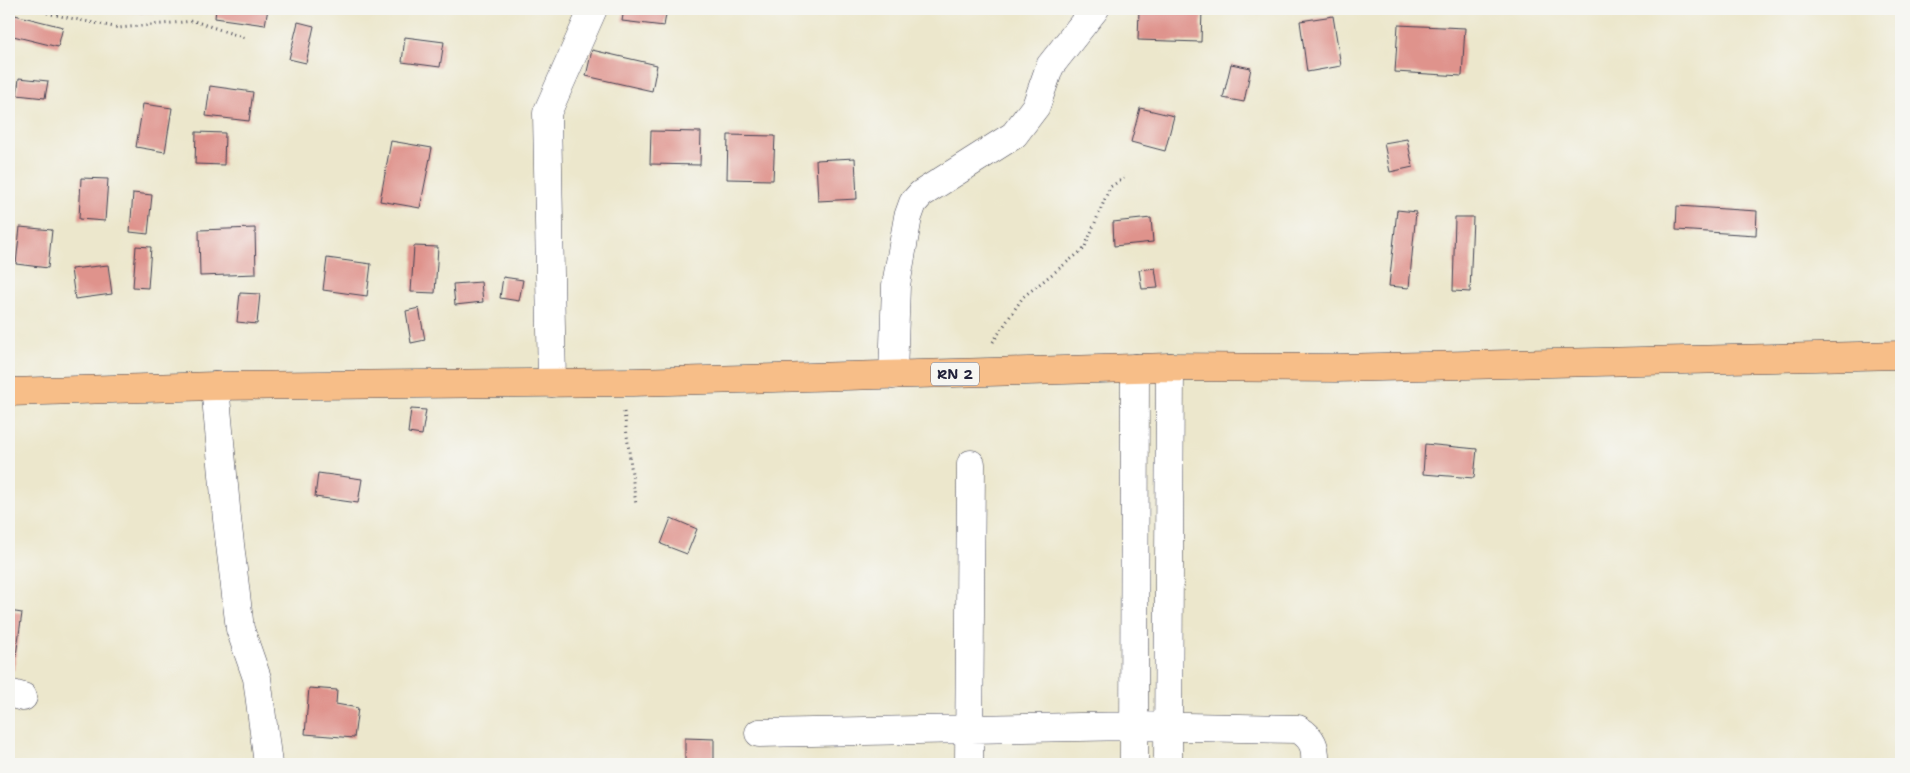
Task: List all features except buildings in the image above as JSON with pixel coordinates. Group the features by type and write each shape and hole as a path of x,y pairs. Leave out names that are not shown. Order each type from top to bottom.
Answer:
{"main road":[{"name":"RN 2","path":"9,392 215,386 633,382 1170,367 1337,368 1901,355"}],"street":[{"path":"552,383 547,113 593,9"},
{"path":"892,376 896,284 908,217 913,203 921,194 1014,135 1036,106 1050,66 1095,9"},
{"path":"1168,764 1170,367"},
{"path":"1134,764 1135,368"},
{"path":"215,386 227,518 240,629 257,678 268,764"},
{"path":"969,764 971,464"},
{"path":"759,733 1135,726 1298,729 1312,740 1316,750 1316,764"}],"path":[{"path":"38,9 50,14 119,28 194,21 245,38"},
{"path":"972,374 1023,297 1084,249 1110,187 1124,178"},
{"path":"633,382 623,401 636,505"}]}
